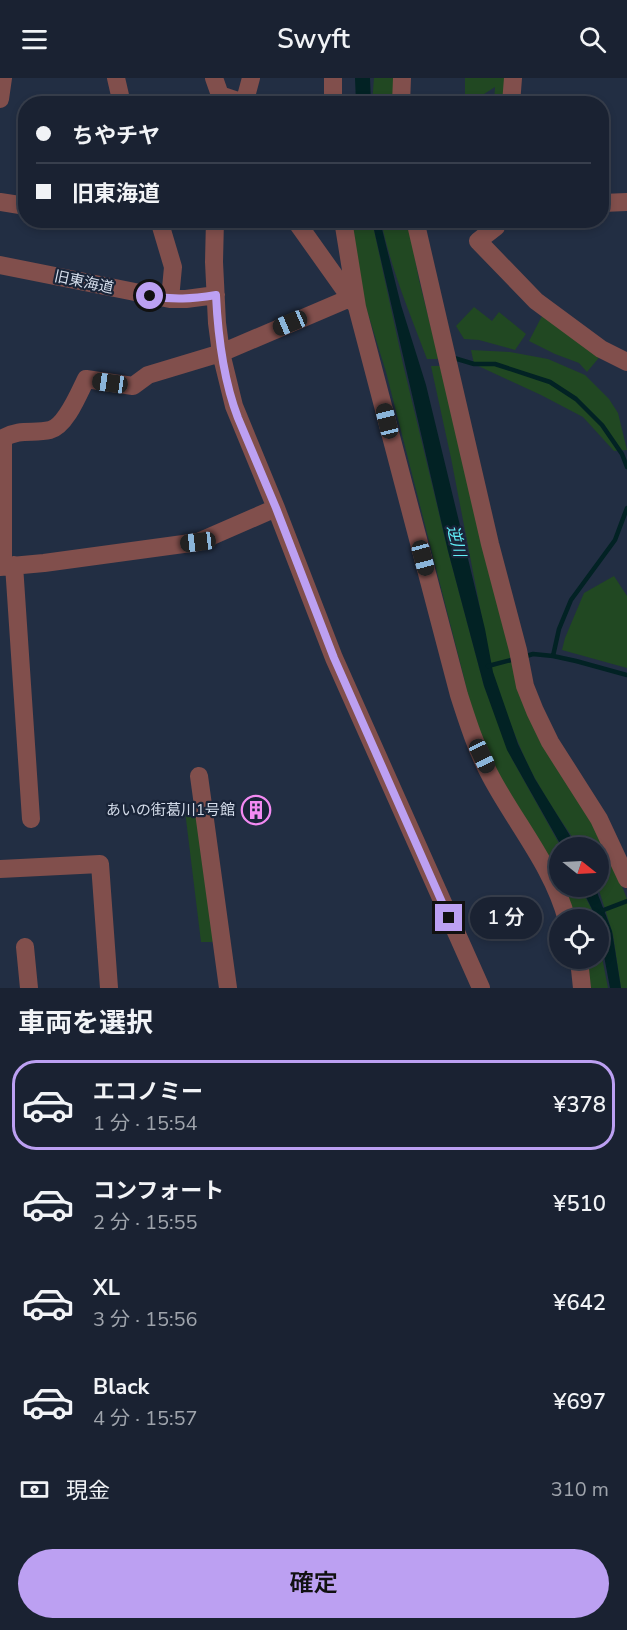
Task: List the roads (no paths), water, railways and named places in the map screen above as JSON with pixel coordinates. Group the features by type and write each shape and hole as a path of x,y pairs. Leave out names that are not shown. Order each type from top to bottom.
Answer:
{"street":[{"path":"0,99 3,78"},
{"path":"116,78 120,96"},
{"path":"214,78 220,95 223,96"},
{"path":"246,96 251,78"},
{"path":"333,78 333,96"},
{"path":"401,96 402,78"},
{"path":"512,96 513,78"},
{"path":"0,202 18,205"},
{"path":"609,203 627,202"},
{"path":"161,228 173,267 170,299"},
{"path":"215,228 217,323 221,353 234,406 334,658 481,988"},
{"path":"301,228 354,302"},
{"path":"344,228 354,302 471,733 491,777 527,834 564,909"},
{"path":"417,228 490,544 519,650 525,686 550,742 599,819 626,872"},
{"path":"495,228 478,241 536,301 600,350 627,362"},
{"name":"旧東海道","path":"0,265 170,299 216,295"},
{"path":"31,819 6,566 3,438 13,432 52,430 63,422 86,379 133,386 148,375 221,353 354,302"},
{"path":"6,566 198,542 276,508"},
{"path":"199,776 228,988"},
{"path":"0,869 100,864 109,988"},
{"path":"25,947 29,988"},
{"path":"580,969 582,988"}],"water":[{"path":"355,78 370,78 371,96 356,96"},
{"name":"逆川","path":"374,228 382,228 401,305 426,385 485,629 493,672 518,744 535,779 571,837 556,837 507,750 484,686 448,551"},
{"path":"586,897 599,897 604,909 592,909"},
{"path":"609,923 621,988 610,988 606,969 609,969"}],"waterway":[{"path":"454,358 474,364 495,364 550,382 576,399 602,425 622,454 627,467"},
{"path":"627,508 615,540 571,600 559,629 553,656 627,675"},
{"path":"523,657 533,654 553,656"},
{"path":"488,666 515,659"},
{"path":"606,909 627,901"}],"place":[{"name":"あいの街葛川1号館","path":"256,810"}]}
